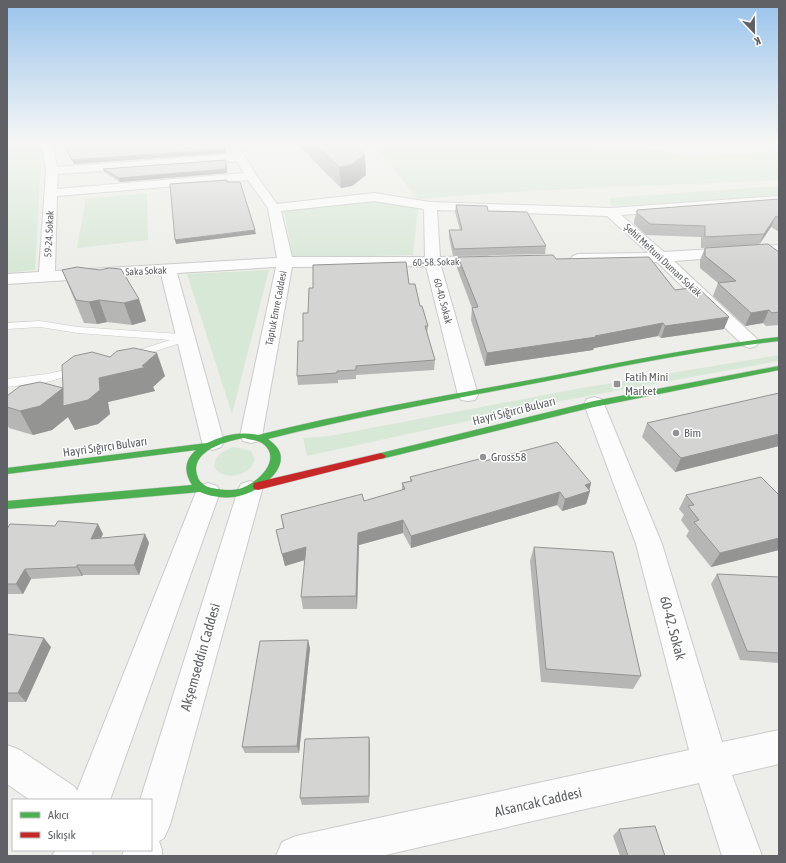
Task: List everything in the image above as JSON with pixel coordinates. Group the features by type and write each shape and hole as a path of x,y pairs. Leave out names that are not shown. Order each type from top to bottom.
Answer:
{"street":[{"name":"59-24. Sokak","path":"47,277 51,184"},
{"path":"51,194 159,184"},
{"name":"Taptuk Emre Caddesi","path":"255,437 285,262 274,208 257,184"},
{"path":"274,208 374,197 430,206 610,212 779,200"},
{"name":"60-40. Sokak","path":"430,206 433,262 468,395"},
{"name":"Şehit Meftuni Duman Sokak","path":"610,212 661,257 750,342"},
{"path":"567,259 661,257 779,249"},
{"name":"60-58. Sokak","path":"285,262 504,261"},
{"name":"Saka Sokak","path":"7,279 285,262"},
{"path":"168,270 186,338 209,444"},
{"name":"Hayri Sığırcı Bulvarı","path":"255,437 334,420 750,342 779,339"},
{"name":"Hayri Sığırcı Bulvarı","path":"254,488 594,404 779,368"},
{"name":"60-42. Sokak","path":"594,404 649,544 710,763 742,856"},
{"path":"7,505 205,490 218,494 232,494 254,488 270,476 277,459 274,448 255,437 228,436 209,444 196,456 191,468 193,479 205,490"},
{"name":"Hayri Sığırcı Bulvarı","path":"7,471 209,444"},
{"name":"Akşemseddin Caddesi","path":"152,821 254,488"},
{"path":"92,799 205,490"},
{"name":"Alsancak Caddesi","path":"296,856 779,747"},
{"path":"7,763 61,799"}],"lane":[{"path":"7,326 40,324 78,330 186,338"},
{"path":"122,358 186,338"},
{"path":"7,383 47,378 92,366"}],"green space":[{"path":"7,184 40,184 35,270 7,273"},
{"path":"406,184 682,184 529,191 418,199"},
{"path":"779,186 779,196 611,206 609,198"},
{"path":"147,193 148,240 77,248 86,199"},
{"path":"371,201 418,209 413,255 293,258 284,211"},
{"path":"269,270 232,414 187,274"},
{"path":"779,355 779,361 555,402 307,456 303,438 329,436 576,389"},
{"path":"234,447 251,451 255,459 248,470 243,473 230,476 218,471 214,466 218,456"}],"building":[{"path":"170,184 241,184 255,230 175,240"},
{"path":"779,199 779,218 776,216 764,234 705,237 705,226 650,224 637,213 637,210"},
{"path":"456,205 487,206 488,211 527,212 546,246 454,249 449,230 462,230"},
{"path":"768,244 779,252 779,312 772,313 769,310 751,313 718,283 736,281 705,256 705,248"},
{"path":"553,255 556,259 649,257 675,290 697,287 729,317 665,326 663,323 595,336 596,337 487,353 472,308 478,307 458,257"},
{"path":"406,262 409,284 415,284 420,306 422,306 428,326 425,326 435,360 356,366 356,370 297,376 298,341 303,341 303,313 308,313 309,288 313,288 313,265"},
{"path":"77,267 100,270 109,268 121,269 139,299 124,303 99,300 89,302 76,300 62,270"},
{"path":"134,348 157,353 142,366 147,367 99,378 100,390 88,400 63,406 62,365 74,356 92,352 110,357 117,351"},
{"path":"40,382 63,388 40,406 20,411 7,407 7,396 20,386"},
{"path":"779,393 779,434 681,458 647,423"},
{"path":"557,442 591,483 585,485 590,491 565,499 560,492 411,536 403,520 358,533 356,596 301,597 306,547 282,554 276,530 284,528 281,515 362,494 364,501 405,489 402,483 412,481 410,477 483,458 485,461"},
{"path":"761,477 779,495 779,538 720,553 694,522 699,520 688,506 694,505 686,495"},
{"path":"58,521 98,524 91,539 145,534 134,565 77,565 77,567 25,569 16,584 7,584 7,529 10,524 55,526"},
{"path":"534,547 613,552 641,676 546,669"},
{"path":"717,574 779,577 779,653 747,651"},
{"path":"7,634 44,638 18,693 7,693"},
{"path":"308,640 297,746 242,747 260,641"},
{"path":"369,737 369,796 300,798 305,739"},
{"path":"655,826 665,856 628,856 619,829"}],"traffic: fast":[{"path":"259,438 438,399 691,351 779,339"},
{"path":"381,456 594,404 779,368"},
{"path":"244,435 263,440 272,447 275,454 275,461 268,475 254,486 238,493 225,494 211,492 206,491 199,486 195,482 190,470 192,461 197,454 215,443 244,435"},
{"path":"7,471 206,446"},
{"path":"7,505 202,488"}],"traffic: jam":[{"path":"258,486 381,456"}],"place":[{"name":"Fatih Mini Market","path":"617,384"},
{"name":"Bim","path":"676,433"},
{"name":"Gross58","path":"483,457"}]}
